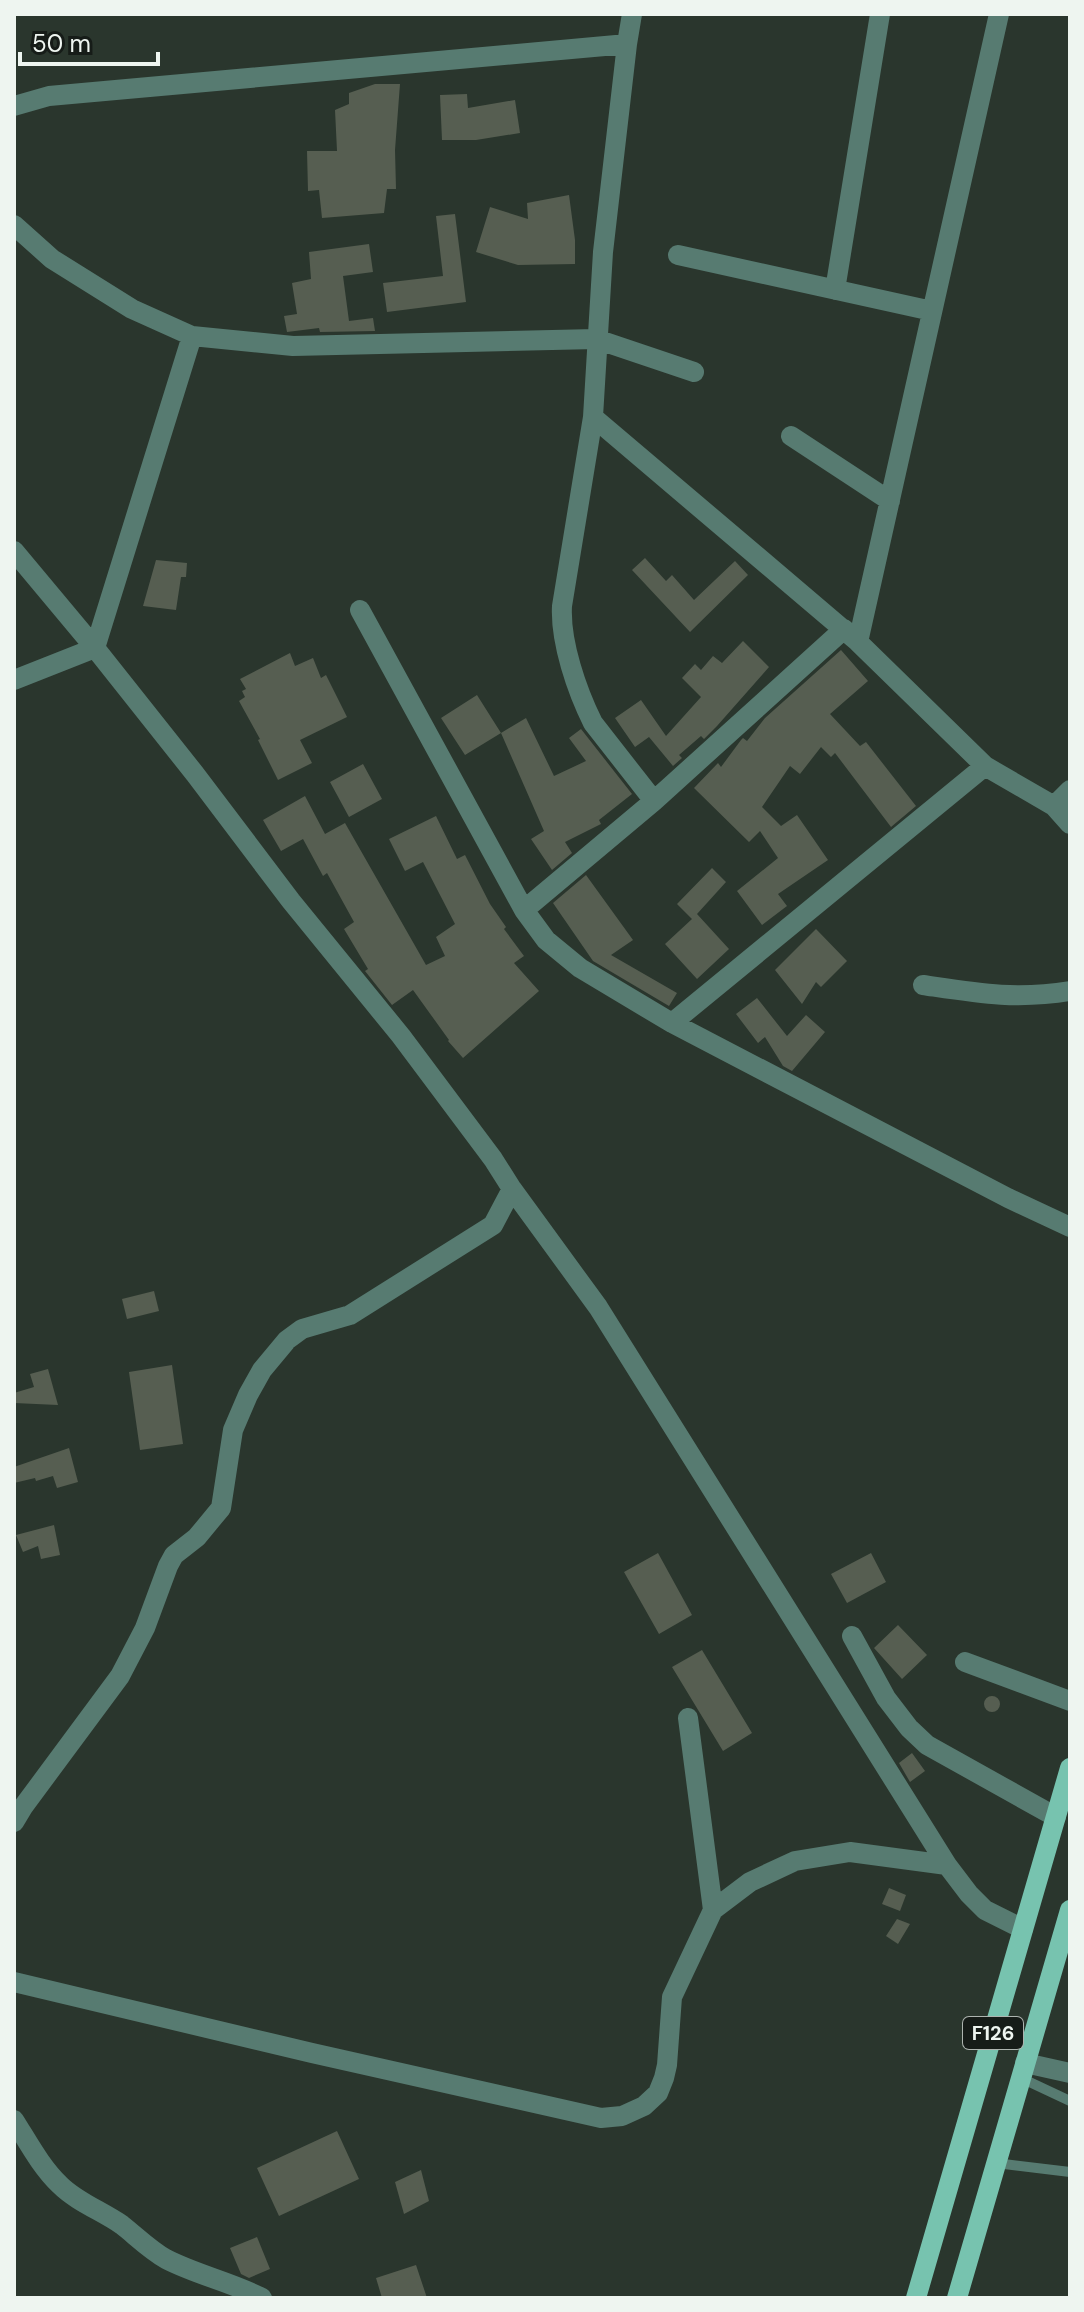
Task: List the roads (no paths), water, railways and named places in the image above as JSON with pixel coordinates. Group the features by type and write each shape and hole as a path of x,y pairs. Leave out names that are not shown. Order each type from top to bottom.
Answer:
{"main road":[{"name":"F126","path":"916,2298 1070,1768"},
{"name":"F126","path":"957,2298 1070,1910"}],"street":[{"path":"632,14 603,252 593,417 562,606 563,638 593,723 654,801"},
{"path":"835,290 880,14"},
{"path":"524,910 851,636 890,501 999,14"},
{"path":"14,106 49,96 627,44"},
{"path":"14,225 52,259 120,302 192,336 293,346 596,339 694,372"},
{"path":"678,255 932,311"},
{"path":"95,648 192,336"},
{"path":"593,417 851,636 985,766 1062,808 1070,824"},
{"path":"791,436 890,501"},
{"path":"14,551 195,774 291,901 401,1036 493,1159 598,1307 947,1865 985,1910 1023,1929"},
{"path":"360,610 524,910 546,940 580,968 672,1023 1008,1198 1070,1227"},
{"path":"14,680 95,648"},
{"path":"672,1023 985,766"},
{"path":"1062,808 1070,790"},
{"path":"923,985 1005,997 1042,996 1070,991"},
{"path":"14,1822 120,1676 145,1628 174,1555 197,1537 221,1508 233,1430 262,1370 295,1333 350,1315 493,1225 512,1189"},
{"path":"852,1636 886,1698 927,1745 1056,1817"},
{"path":"965,1662 1070,1701"},
{"path":"688,1718 713,1910"},
{"path":"14,1982 601,2118 622,2116 644,2106 658,2093 667,2065 672,1997 713,1910 750,1882 795,1861 809,1858 850,1852 947,1865"},
{"path":"1023,2070 1070,2073"},
{"path":"14,2120 36,2156 60,2186 75,2197 106,2214 162,2257 262,2298"}],"lane":[{"path":"1023,2070 1070,2101"},
{"path":"996,2163 1070,2172"}]}
